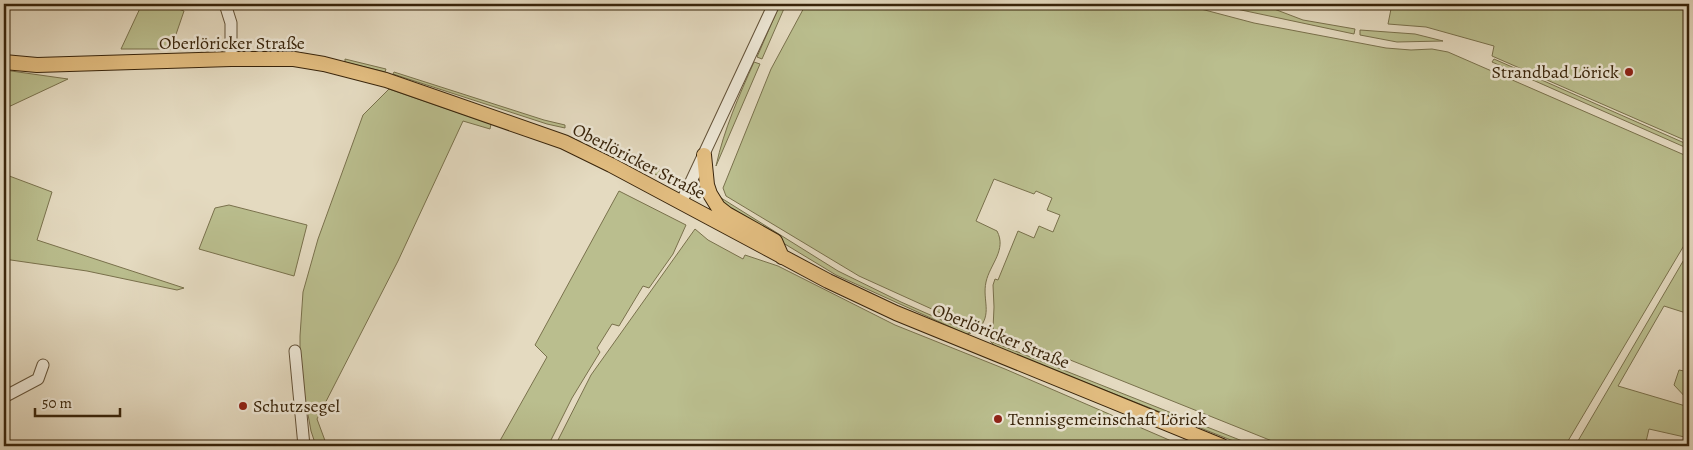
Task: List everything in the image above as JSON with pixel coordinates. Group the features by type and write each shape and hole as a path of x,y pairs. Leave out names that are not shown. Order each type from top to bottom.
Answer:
{"main road":[{"name":"Oberlöricker Straße","path":"4,62 37,65 294,59 324,64 386,80 564,142 611,165 828,281 896,313 1221,446"},
{"path":"704,155 707,185 714,202 727,214 775,242 782,257"}],"street":[{"path":"225,4 231,23 231,59"},
{"path":"681,203 774,4"},
{"path":"295,351 304,446"},
{"path":"4,397 38,379 43,364"}],"green space":[{"path":"142,4 164,4 184,11 171,49 121,49"},
{"path":"780,4 786,4 762,59 757,57"},
{"path":"806,4 819,9 821,4 1182,4 1254,23 1386,48 1432,49 1448,52 1689,157 1689,237 1565,446 1290,446 1277,443 993,329 993,285 995,279 998,280 1018,231 1034,238 1039,226 1053,232 1060,215 1047,210 1052,198 1036,191 1034,194 994,179 976,221 997,231 1000,238 999,251 986,282 985,318 978,330 859,276 726,196 723,188 771,69"},
{"path":"1213,4 1261,4 1303,20 1355,29 1354,34"},
{"name":"Strandbad Lörick","path":"1392,4 1689,4 1689,142 1492,56 1494,46 1426,27 1388,24"},
{"path":"1360,30 1415,34 1443,41 1397,42 1360,35"},
{"path":"345,59 386,69 385,72 345,62"},
{"path":"1494,59 1689,145 1689,149 1492,62"},
{"path":"754,62 760,64 716,166 737,100"},
{"path":"4,70 68,79 4,109"},
{"path":"394,72 565,125 565,128 547,124 393,74"},
{"path":"389,89 491,124 490,129 463,121 398,261 317,419 327,446 316,446 311,431 300,371 303,292 318,239 363,115"},
{"path":"607,144 664,172 663,177 633,164"},
{"path":"4,174 52,192 37,240 184,288 177,290 87,271 4,259"},
{"path":"619,191 686,225 673,254 649,288 643,286 619,326 612,324 597,348 600,352 572,398 548,446 497,446 547,357 535,345"},
{"path":"718,196 838,271 971,333 966,334 836,275 732,212"},
{"path":"229,205 307,225 294,276 199,249 215,208"},
{"path":"695,229 708,240 743,259 745,255 778,266 895,325 1005,369 1183,446 555,446 591,375"},
{"path":"1689,251 1689,314 1664,306 1618,386 1689,407 1689,438 1649,429 1645,446 1575,446"},
{"path":"990,341 1255,446 1246,446 996,347"},
{"path":"1679,370 1689,372 1689,401 1674,385"}],"place":[{"name":"Strandbad Lörick","path":"1629,72"},
{"name":"Schutzsegel","path":"243,406"},
{"name":"Tennisgemeinschaft Lörick","path":"998,419"}]}
